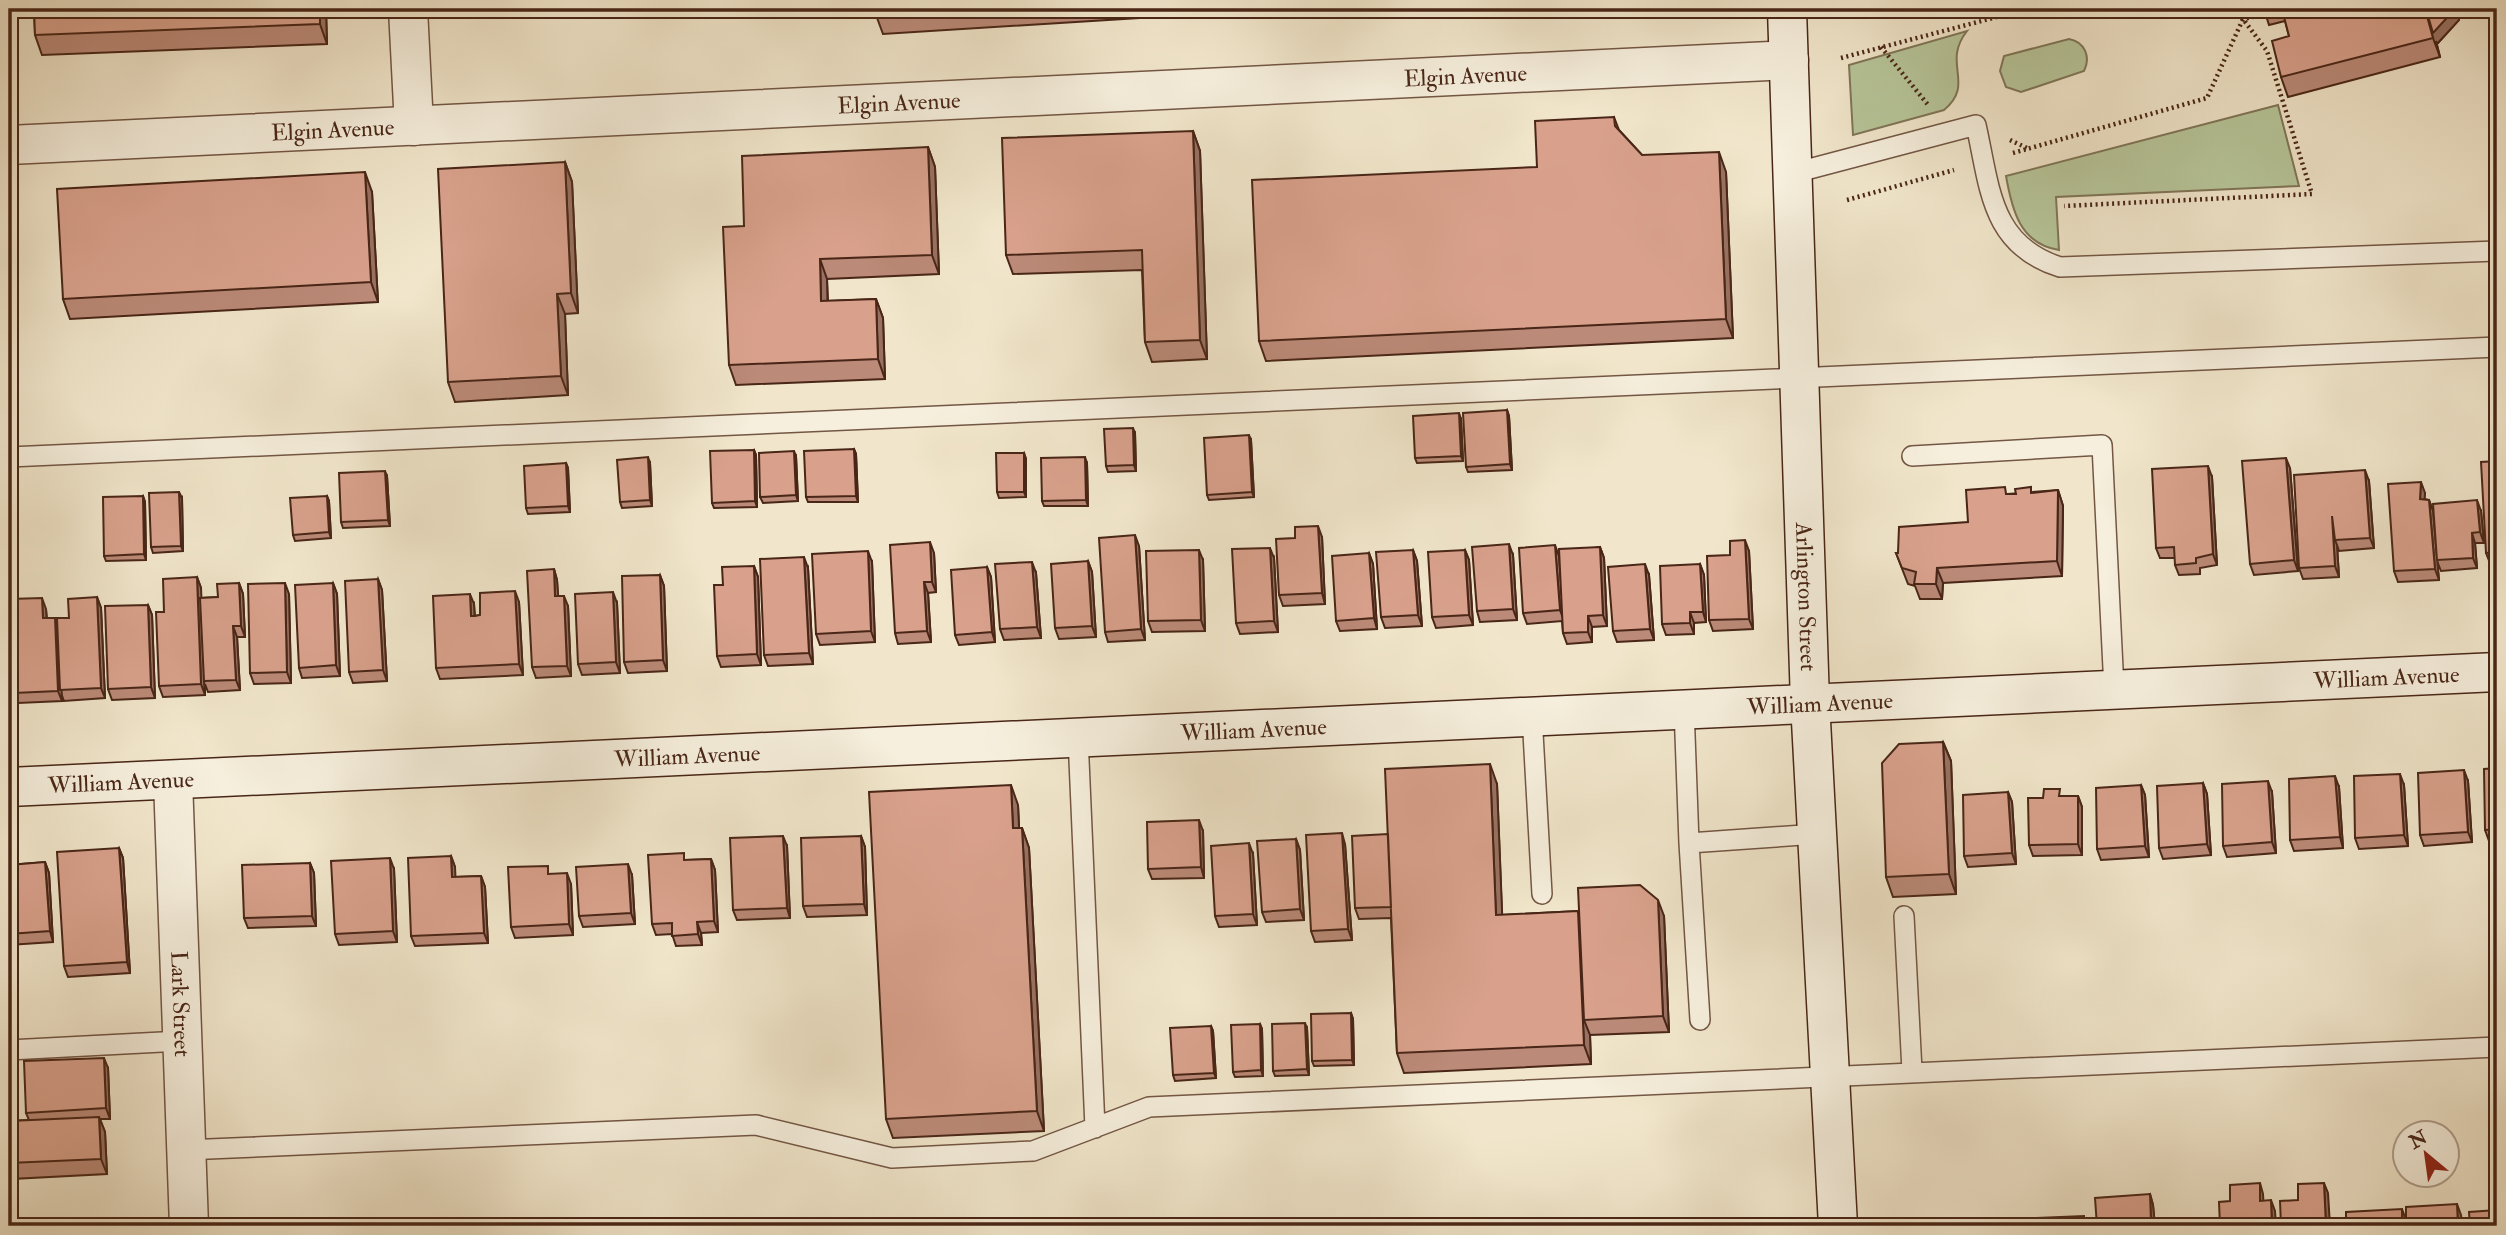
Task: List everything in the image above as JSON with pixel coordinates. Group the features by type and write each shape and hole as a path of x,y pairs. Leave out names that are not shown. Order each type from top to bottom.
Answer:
{"main road":[{"path":"408,9 414,125"},
{"name":"Arlington Street","path":"1787,9 1810,702 1838,1226"},
{"name":"Elgin Avenue","path":"9,145 1789,60"},
{"name":"William Avenue","path":"9,787 2497,672"},
{"name":"Lark Street","path":"173,780 189,1226"}],"lane":[{"path":"1794,173 1976,125 1998,219 2014,242 2036,260 2060,267 2497,251"},
{"path":"9,457 2497,347"},
{"path":"1912,456 2102,445 2114,689"},
{"path":"1684,708 1700,1020"},
{"path":"1532,715 1542,894"},
{"path":"1078,737 1095,1128"},
{"path":"1689,844 1817,834"},
{"path":"1904,916 1912,1071"},
{"path":"9,1050 181,1041"},
{"path":"185,1150 756,1125 892,1158 1033,1151 1149,1107 1912,1071 2497,1048"}],"path":[{"path":"1841,58 2027,9"},
{"path":"2064,206 2312,194 2267,51 2235,9"},
{"path":"2244,19 2266,14"},
{"path":"1847,200 2207,98 2244,19"}],"green space":[{"path":"1967,31 1957,53 1957,91 1944,110 1853,135 1849,65"},
{"path":"2069,39 2079,43 2085,51 2087,61 2084,71 2021,92 2006,87 2000,71 2004,56"},
{"path":"2278,105 2299,186 2056,197 2059,250 2035,241 2020,224 2015,213 2006,176"}],"building":[{"path":"34,9 320,9 320,24 35,35"},
{"path":"875,9 968,9 876,15"},
{"path":"2282,9 2425,9 2433,38 2281,77 2272,41 2289,36"},
{"path":"2426,9 2455,9 2433,33"},
{"path":"1614,117 1615,126 1642,155 1719,152 1726,319 1259,341 1252,180 1537,167 1535,121"},
{"path":"1193,131 1200,340 1145,342 1142,250 1006,255 1002,138"},
{"path":"928,147 932,255 820,259 821,301 876,299 878,359 729,365 723,227 744,226 742,156"},
{"path":"565,162 571,293 557,294 561,376 448,382 438,169"},
{"path":"365,172 371,282 63,299 57,189"},
{"path":"1507,410 1510,464 1466,467 1463,413"},
{"path":"1459,413 1461,456 1415,458 1413,416"},
{"path":"1133,428 1134,465 1106,466 1104,429"},
{"path":"1249,435 1252,492 1207,495 1204,438"},
{"path":"854,449 856,496 806,497 804,451"},
{"path":"754,450 755,501 712,503 710,451"},
{"path":"794,451 796,495 760,497 759,453"},
{"path":"996,453 1024,453 1024,492 997,492"},
{"path":"648,457 650,500 620,502 617,460"},
{"path":"1085,457 1086,500 1042,501 1041,458"},
{"path":"2286,458 2294,560 2250,564 2242,461"},
{"path":"2497,461 2497,552 2486,553 2481,462"},
{"path":"566,463 568,506 526,508 524,466"},
{"path":"2208,466 2213,554 2196,558 2196,563 2175,565 2174,547 2156,548 2152,469"},
{"path":"2365,470 2370,538 2335,540 2332,516 2335,566 2299,568 2294,475"},
{"path":"385,471 388,520 341,522 339,473"},
{"path":"2421,482 2420,499 2429,500 2435,569 2394,571 2388,484"},
{"path":"2005,487 2006,494 2016,494 2015,489 2031,487 2031,493 2058,490 2057,561 1937,568 1936,584 1914,584 1916,572 1902,568 1896,553 1899,527 1968,522 1966,490"},
{"path":"179,492 181,546 151,547 149,493"},
{"path":"143,496 144,554 104,556 103,497"},
{"path":"327,496 329,532 293,535 290,498"},
{"path":"2477,500 2480,532 2472,533 2473,558 2437,560 2433,504"},
{"path":"1318,526 1322,593 1279,595 1276,539 1295,538 1295,527"},
{"path":"1135,535 1141,629 1105,632 1099,538"},
{"path":"1745,540 1749,619 1709,620 1707,556 1730,555 1730,541"},
{"path":"930,542 932,582 924,582 927,631 895,633 890,545"},
{"path":"1509,544 1513,609 1477,611 1472,547"},
{"path":"1555,545 1560,610 1523,613 1519,548"},
{"path":"1600,547 1603,615 1588,616 1588,632 1563,633 1559,549"},
{"path":"1270,548 1274,621 1236,623 1232,549"},
{"path":"1199,550 1201,620 1148,621 1146,551"},
{"path":"1413,550 1418,615 1381,617 1376,552"},
{"path":"1465,550 1469,615 1432,617 1428,552"},
{"path":"868,551 871,631 816,634 812,554"},
{"path":"1369,553 1374,618 1336,621 1332,556"},
{"path":"804,557 809,653 764,655 760,559"},
{"path":"1088,561 1092,626 1055,628 1051,564"},
{"path":"1032,562 1037,627 1000,629 995,564"},
{"path":"1645,564 1650,629 1613,631 1608,567"},
{"path":"1700,564 1703,612 1690,612 1690,623 1662,624 1660,566"},
{"path":"754,566 757,654 717,656 714,585 723,585 722,567"},
{"path":"987,567 992,632 955,635 951,570"},
{"path":"554,569 555,596 564,596 567,666 532,667 527,571"},
{"path":"660,575 663,660 624,662 622,576"},
{"path":"197,577 201,684 159,686 156,612 164,612 163,579"},
{"path":"378,579 383,670 349,672 345,581"},
{"path":"239,583 241,626 233,626 236,680 204,681 200,598 218,597 217,584"},
{"path":"285,583 287,672 250,673 248,584"},
{"path":"333,583 336,665 299,668 295,585"},
{"path":"515,591 519,664 436,668 433,596 470,594 471,616 475,616 480,615 480,593"},
{"path":"613,592 616,662 578,664 575,594"},
{"path":"97,597 101,688 60,690 57,618 69,618 68,599"},
{"path":"42,598 43,618 55,618 58,691 14,693 10,599"},
{"path":"148,605 151,687 108,689 105,606"},
{"path":"1943,742 1949,874 1886,877 1882,763 1899,744"},
{"path":"1490,764 1496,915 1578,911 1584,1045 1397,1053 1385,769"},
{"path":"2497,768 2497,829 2485,830 2484,769"},
{"path":"2464,770 2468,832 2420,835 2418,773"},
{"path":"2400,774 2404,835 2355,838 2354,776"},
{"path":"2335,776 2340,837 2290,840 2289,779"},
{"path":"2268,781 2272,842 2223,846 2222,784"},
{"path":"2203,783 2207,844 2159,848 2157,786"},
{"path":"1011,785 1013,828 1022,828 1037,1111 886,1119 869,792"},
{"path":"2141,785 2145,846 2097,849 2096,788"},
{"path":"2044,789 2060,789 2059,796 2078,796 2078,844 2029,845 2028,798 2043,798"},
{"path":"2008,792 2012,853 1964,856 1963,795"},
{"path":"1199,820 1201,867 1148,869 1147,822"},
{"path":"1342,833 1348,929 1311,931 1306,835"},
{"path":"1388,834 1391,907 1355,908 1352,836"},
{"path":"783,836 787,908 733,910 730,838"},
{"path":"861,836 864,904 803,906 801,838"},
{"path":"1296,839 1300,909 1262,912 1257,841"},
{"path":"1249,843 1253,914 1215,916 1211,846"},
{"path":"119,848 127,962 64,966 57,852"},
{"path":"684,853 684,860 711,859 714,921 697,922 698,934 672,936 672,923 652,924 648,855"},
{"path":"451,856 452,877 481,876 484,933 411,936 408,858"},
{"path":"390,858 393,931 335,934 331,861"},
{"path":"45,862 50,931 9,934 9,865"},
{"path":"310,863 312,916 244,918 242,865"},
{"path":"628,864 631,913 579,916 576,867"},
{"path":"548,866 548,874 567,873 569,924 511,927 508,867"},
{"path":"1640,885 1658,900 1663,1016 1584,1020 1578,888"},
{"path":"1351,1013 1352,1060 1312,1061 1311,1014"},
{"path":"1305,1023 1307,1069 1273,1071 1272,1024"},
{"path":"1260,1024 1261,1070 1233,1072 1231,1025"},
{"path":"1211,1026 1214,1073 1173,1075 1170,1028"},
{"path":"104,1058 106,1108 26,1113 24,1061"},
{"path":"99,1117 101,1159 9,1163 9,1121"},
{"path":"2260,1183 2260,1201 2271,1200 2272,1226 2220,1226 2219,1202 2230,1201 2230,1185"},
{"path":"2324,1183 2326,1226 2281,1226 2280,1201 2298,1200 2298,1184"},
{"path":"2150,1194 2151,1221 2145,1221 2146,1226 2097,1226 2095,1198"},
{"path":"2457,1204 2458,1226 2406,1226 2406,1207"},
{"path":"2402,1209 2402,1226 2346,1226 2346,1212"},
{"path":"2497,1210 2497,1226 2470,1226 2469,1212"},
{"path":"2084,1216 2084,1226 2037,1226 2037,1218"},
{"path":"2212,1220 2212,1226 2160,1226 2160,1223"}]}
